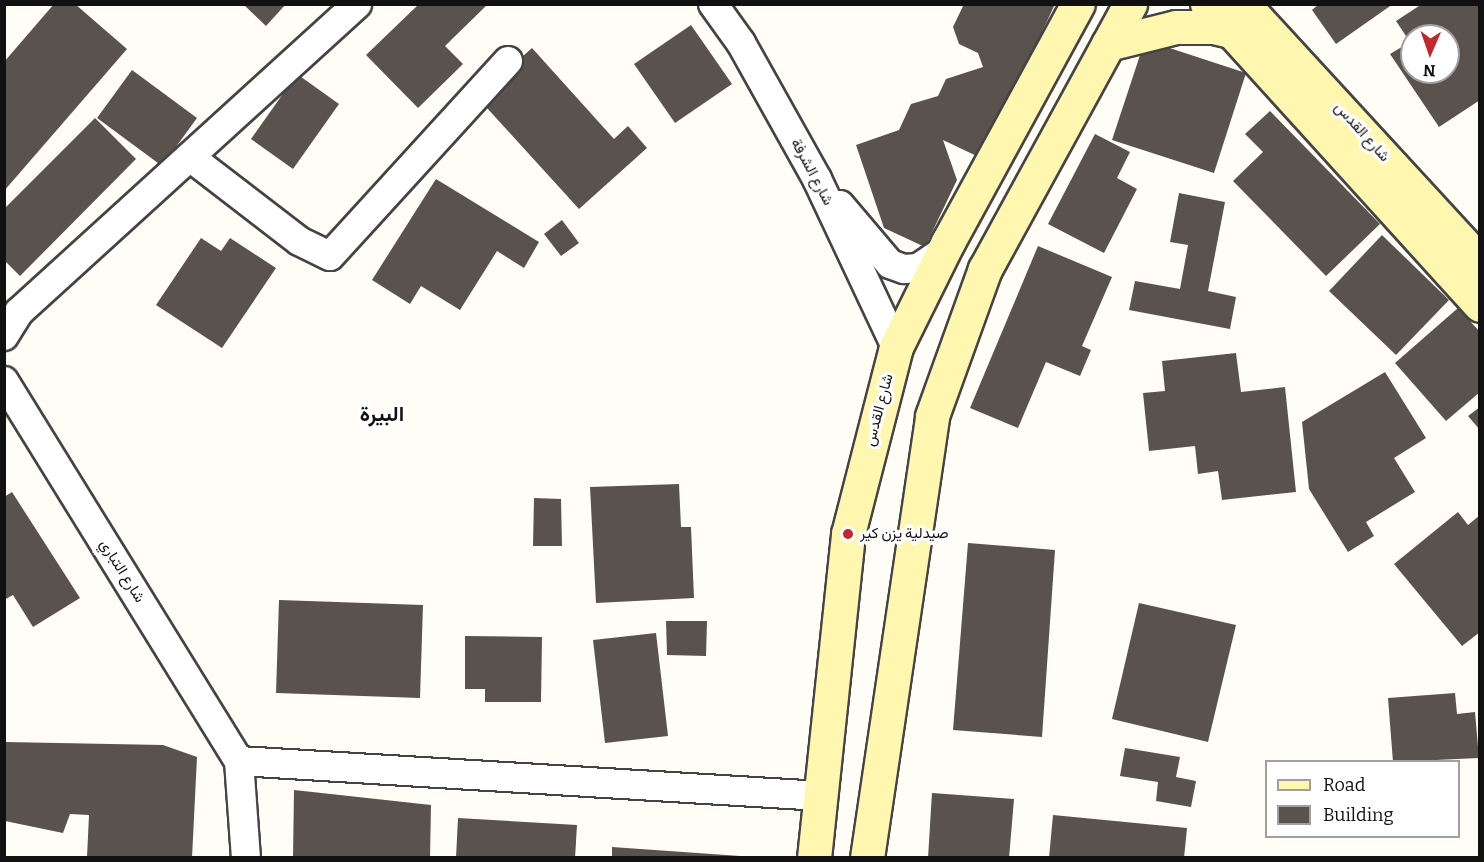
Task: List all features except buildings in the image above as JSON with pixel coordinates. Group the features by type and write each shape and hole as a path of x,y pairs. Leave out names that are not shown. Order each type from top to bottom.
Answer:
{"main road":[{"name":"شارع القدس","path":"814,858 848,534 897,347 945,250 1078,4"},
{"path":"867,858 932,416 986,269 1130,4"},
{"path":"1207,4 1246,14 1479,305"},
{"name":"شارع القدس","path":"1246,14 1479,262"},
{"path":"1108,44 1176,27 1213,27 1246,14"}],"street":[{"path":"4,336 19,312 357,4"},
{"name":"شارع الشرفة","path":"713,4 741,43 817,179 897,347"},
{"path":"190,157 299,241 330,256 508,61"},
{"path":"817,179 891,264 904,269 918,268 945,250"},
{"name":"شارع التباري","path":"4,381 239,761"},
{"path":"246,858 239,761 821,796"}],"place":[{"name":"صيدلية يزن كير","path":"848,534"}],"district":[{"name":"البيرة","path":"382,414"}]}
